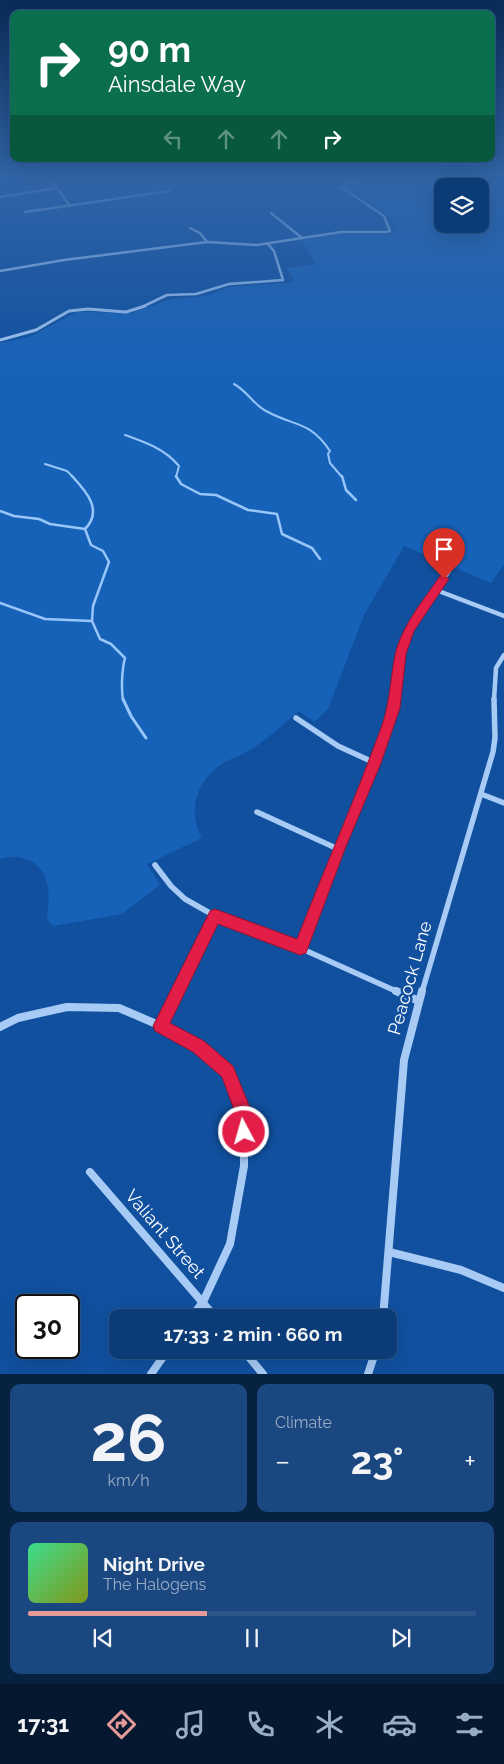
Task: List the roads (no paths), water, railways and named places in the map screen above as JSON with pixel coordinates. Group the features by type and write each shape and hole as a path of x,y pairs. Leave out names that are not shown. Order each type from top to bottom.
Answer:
{"street":[{"path":"0,271 207,242 268,244 284,241"},
{"path":"0,340 36,330 69,311 88,309 126,312 142,308 167,294 196,294 230,284 283,280 274,251 268,244"},
{"path":"300,948 338,849 375,763 394,708 401,654 409,630 451,568"},
{"path":"436,590 504,616"},
{"name":"Peacock Lane","path":"384,1309 402,1074 407,1046 496,738 494,678 496,668 504,656"},
{"path":"296,718 338,746 375,763"},
{"path":"481,794 504,802"},
{"path":"257,812 338,849"},
{"path":"155,865 171,886 186,899 215,916 300,948 419,1001"},
{"path":"161,1026 215,916"},
{"path":"0,1027 18,1018 43,1011 86,1006 119,1008 161,1026 198,1047 228,1072 244,1115 244,1166 230,1244 203,1302 198,1309"},
{"name":"Valiant Street","path":"90,1172 209,1309"},
{"path":"389,1252 461,1270 504,1288"},
{"path":"150,1374 161,1359"},
{"path":"250,1359 263,1374"},
{"path":"368,1374 373,1359"}],"waterway":[{"path":"234,384 266,411 301,425 315,434 330,451 328,454 330,463 342,477"},
{"path":"125,435 147,443 167,455 179,466 176,476"},
{"path":"45,464 67,471 72,476"},
{"path":"72,476 87,494 93,508 93,515 85,529"},
{"path":"176,476 181,484 200,494 216,495 248,510 277,514 282,534 312,548 320,559"},
{"path":"342,476 346,490 356,500"},
{"path":"0,511 14,516 39,519 50,524 85,529"},
{"path":"85,529 91,545 103,551 109,562 93,606 92,621"},
{"path":"0,603 45,619 92,621"},
{"path":"92,621 100,639 111,644 125,658 122,679 123,700"},
{"path":"123,699 131,716 146,738"}]}
